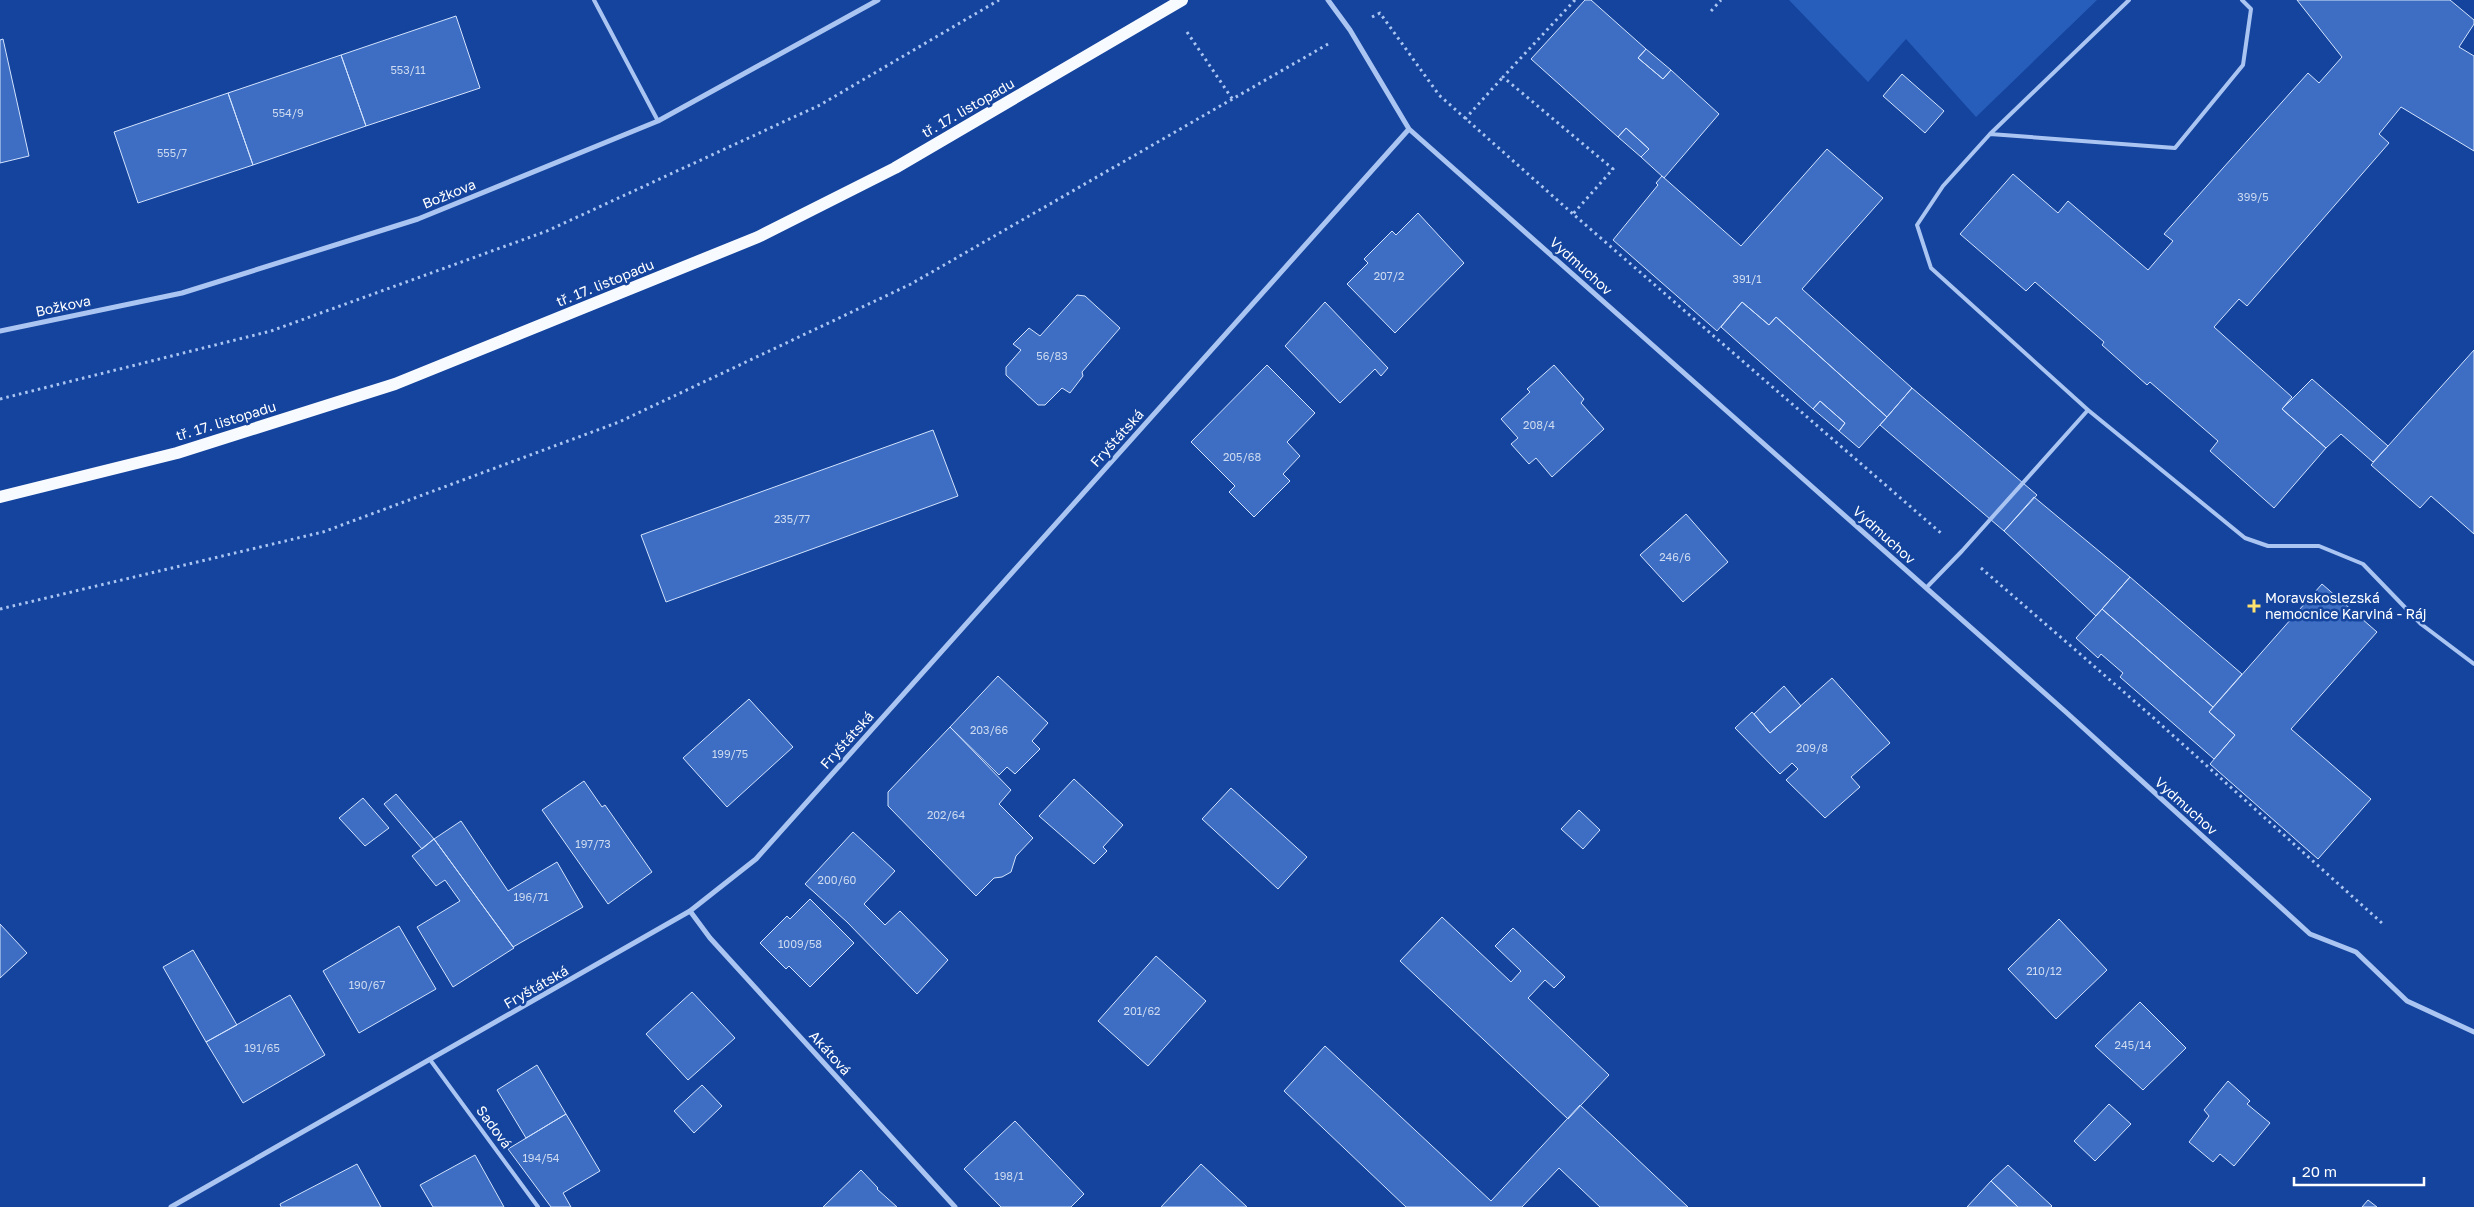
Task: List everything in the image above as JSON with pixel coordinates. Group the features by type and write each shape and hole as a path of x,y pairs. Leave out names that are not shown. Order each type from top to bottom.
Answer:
{"main road":[{"name":"tř. 17. listopadu","path":"0,496 177,452 395,384 758,236 895,168 1182,0"}],"street":[{"name":"Božkova","path":"0,331 182,292 418,219 658,121 878,0"},
{"name":"Vydmuchov","path":"1328,0 1350,30 1409,129 1927,587 2310,934 2356,952 2408,1001 2474,1032"},
{"name":"Fryštátská","path":"172,1207 431,1061 690,911 756,859 1409,129"},
{"name":"Akátová","path":"690,911 710,938 955,1207"}],"lane":[{"path":"594,0 658,121"},
{"path":"2129,0 1990,134 1943,186 1917,225 1931,268 2088,410 2245,538 2268,546 2320,546 2363,564 2421,624 2474,664"},
{"path":"1990,134 2175,148 2243,65 2251,9 2242,0"},
{"path":"1927,587 1962,551 2088,410"},
{"name":"Sadová","path":"431,1061 538,1207"}],"path":[{"path":"0,399 271,331 547,231 820,105 999,0"},
{"path":"1465,119 1575,0"},
{"path":"1711,11 1721,0"},
{"path":"1170,8 1232,100"},
{"path":"0,609 323,532 620,422 911,284 1232,100 1380,12 1439,95 1465,119 2148,713 2383,924"},
{"path":"1503,77 1613,169 1573,214"}],"shaded area":[{"path":"1789,0 2097,0 1976,117 1906,39 1868,82"}],"building":[{"path":"1585,0 1591,0 1646,49 1638,58 1663,79 1671,70 1719,114 1664,178 1641,157 1649,149 1626,128 1618,137 1531,59"},
{"path":"2297,0 2450,0 2474,20 2474,24 2459,47 2474,56 2474,151 2401,107 2379,134 2389,143 2247,306 2239,299 2214,327 2292,397 2282,409 2326,448 2274,508 2210,451 2218,441 2150,382 2147,385 2102,345 2104,342 2035,282 2026,291 1960,234 2013,174 2058,213 2068,201 2148,270 2173,241 2164,234 2308,73 2319,83 2342,57"},
{"path":"456,16 480,88 366,126 341,55"},
{"path":"3,39 29,156 0,163 0,40"},
{"path":"1646,49 1671,70 1663,79 1638,58"},
{"path":"341,55 366,126 253,165 228,93"},
{"path":"1902,74 1944,111 1925,133 1883,96"},
{"path":"228,93 253,165 138,203 114,132"},
{"path":"1626,128 1649,149 1641,157 1618,137"},
{"path":"1827,149 1883,198 1802,289 1912,388 1887,417 1776,317 1769,325 1742,302 1717,331 1613,240 1658,185 1656,183 1662,176 1741,246"},
{"path":"1418,213 1464,263 1395,333 1347,284 1368,263 1364,259 1392,231 1396,235"},
{"path":"1077,295 1085,296 1120,328 1082,372 1083,376 1070,393 1062,388 1045,405 1038,405 1006,375 1006,367 1021,350 1013,344 1029,328 1040,336"},
{"path":"1325,302 1388,368 1381,376 1375,369 1340,403 1285,346"},
{"path":"1742,302 1769,325 1776,317 1887,417 1859,448 1839,431 1845,423 1820,401 1813,409 1721,327"},
{"path":"2474,350 2474,534 2431,496 2420,508 2371,465"},
{"path":"1267,365 1315,413 1287,442 1300,456 1283,474 1290,481 1254,517 1229,492 1235,486 1191,442"},
{"path":"1554,365 1584,399 1581,403 1604,429 1552,477 1536,458 1529,464 1511,444 1518,438 1501,419 1530,392 1527,389"},
{"path":"2312,379 2388,446 2373,462 2341,434 2326,448 2282,409"},
{"path":"1912,388 2037,495 2004,531 1880,425"},
{"path":"1820,401 1845,423 1839,431 1813,409"},
{"path":"933,430 958,496 666,602 641,535"},
{"path":"2034,497 2130,577 2096,616 2004,531"},
{"path":"1686,514 1728,562 1683,602 1640,555"},
{"path":"2130,577 2242,674 2213,707 2102,609"},
{"path":"2322,584 2377,632 2291,729 2371,799 2318,859 2210,764 2235,735 2209,712"},
{"path":"2102,609 2213,707 2209,712 2235,735 2214,759 2120,677 2123,673 2101,654 2098,658 2076,638"},
{"path":"998,676 1048,723 1032,741 1040,749 1015,774 1007,767 999,775 950,727"},
{"path":"1832,678 1890,743 1851,777 1860,787 1825,818 1786,780 1798,769 1792,763 1780,774 1735,728 1752,712 1770,733"},
{"path":"1784,686 1801,706 1770,733 1754,714"},
{"path":"749,699 793,747 727,807 683,758"},
{"path":"950,727 1011,790 999,804 1033,838 1016,856 1011,872 1002,877 994,878 976,896 888,806 888,792"},
{"path":"1074,779 1123,825 1103,847 1107,851 1094,864 1039,816"},
{"path":"584,781 602,807 605,805 652,872 608,904 542,810"},
{"path":"1231,788 1307,857 1278,889 1202,819"},
{"path":"396,794 434,839 422,849 384,804"},
{"path":"363,798 389,828 365,846 339,818"},
{"path":"1579,810 1600,830 1583,849 1561,829"},
{"path":"461,821 508,891 557,862 583,907 513,947 434,839"},
{"path":"853,832 895,871 864,904 885,925 900,911 948,960 917,994 847,922 805,884"},
{"path":"434,839 514,948 453,987 417,927 460,901 445,880 436,886 412,856"},
{"path":"810,899 854,943 810,987 789,966 786,969 760,943 787,916 790,919"},
{"path":"1442,917 1511,982 1521,971 1495,946 1513,928 1565,977 1554,988 1545,980 1528,998 1609,1075 1568,1119 1400,961"},
{"path":"2059,919 2107,970 2056,1019 2008,969"},
{"path":"0,924 27,953 0,978"},
{"path":"399,926 436,989 359,1033 323,971"},
{"path":"193,950 237,1025 206,1042 163,967"},
{"path":"1156,956 1206,1001 1148,1066 1098,1021"},
{"path":"692,992 735,1038 688,1080 646,1034"},
{"path":"290,995 325,1055 243,1103 206,1042"},
{"path":"2140,1002 2186,1048 2143,1090 2095,1046"},
{"path":"1325,1046 1491,1201 1580,1105 1688,1207 1600,1207 1559,1168 1522,1207 1406,1207 1284,1091"},
{"path":"537,1065 566,1114 526,1138 497,1090"},
{"path":"2228,1081 2250,1101 2247,1104 2270,1123 2234,1166 2220,1154 2213,1162 2189,1142 2209,1116 2204,1110"},
{"path":"702,1085 722,1106 694,1133 674,1111"},
{"path":"2109,1104 2131,1124 2095,1161 2074,1141"},
{"path":"566,1114 600,1171 563,1193 571,1207 551,1207 508,1149"},
{"path":"1015,1121 1084,1194 1071,1207 1001,1207 964,1169"},
{"path":"475,1155 504,1207 433,1207 420,1185"},
{"path":"357,1164 381,1207 281,1207 280,1204"},
{"path":"1201,1164 1247,1207 1161,1207"},
{"path":"2008,1165 2052,1206 2018,1207 1991,1181"},
{"path":"861,1170 877,1189 897,1207 823,1207"},
{"path":"1991,1181 2018,1207 1967,1207"},
{"path":"2368,1200 2377,1207 2362,1207"}],"place":[{"name":"Moravskoslezská nemocnice Karviná - Ráj","path":"2254,606"}]}
